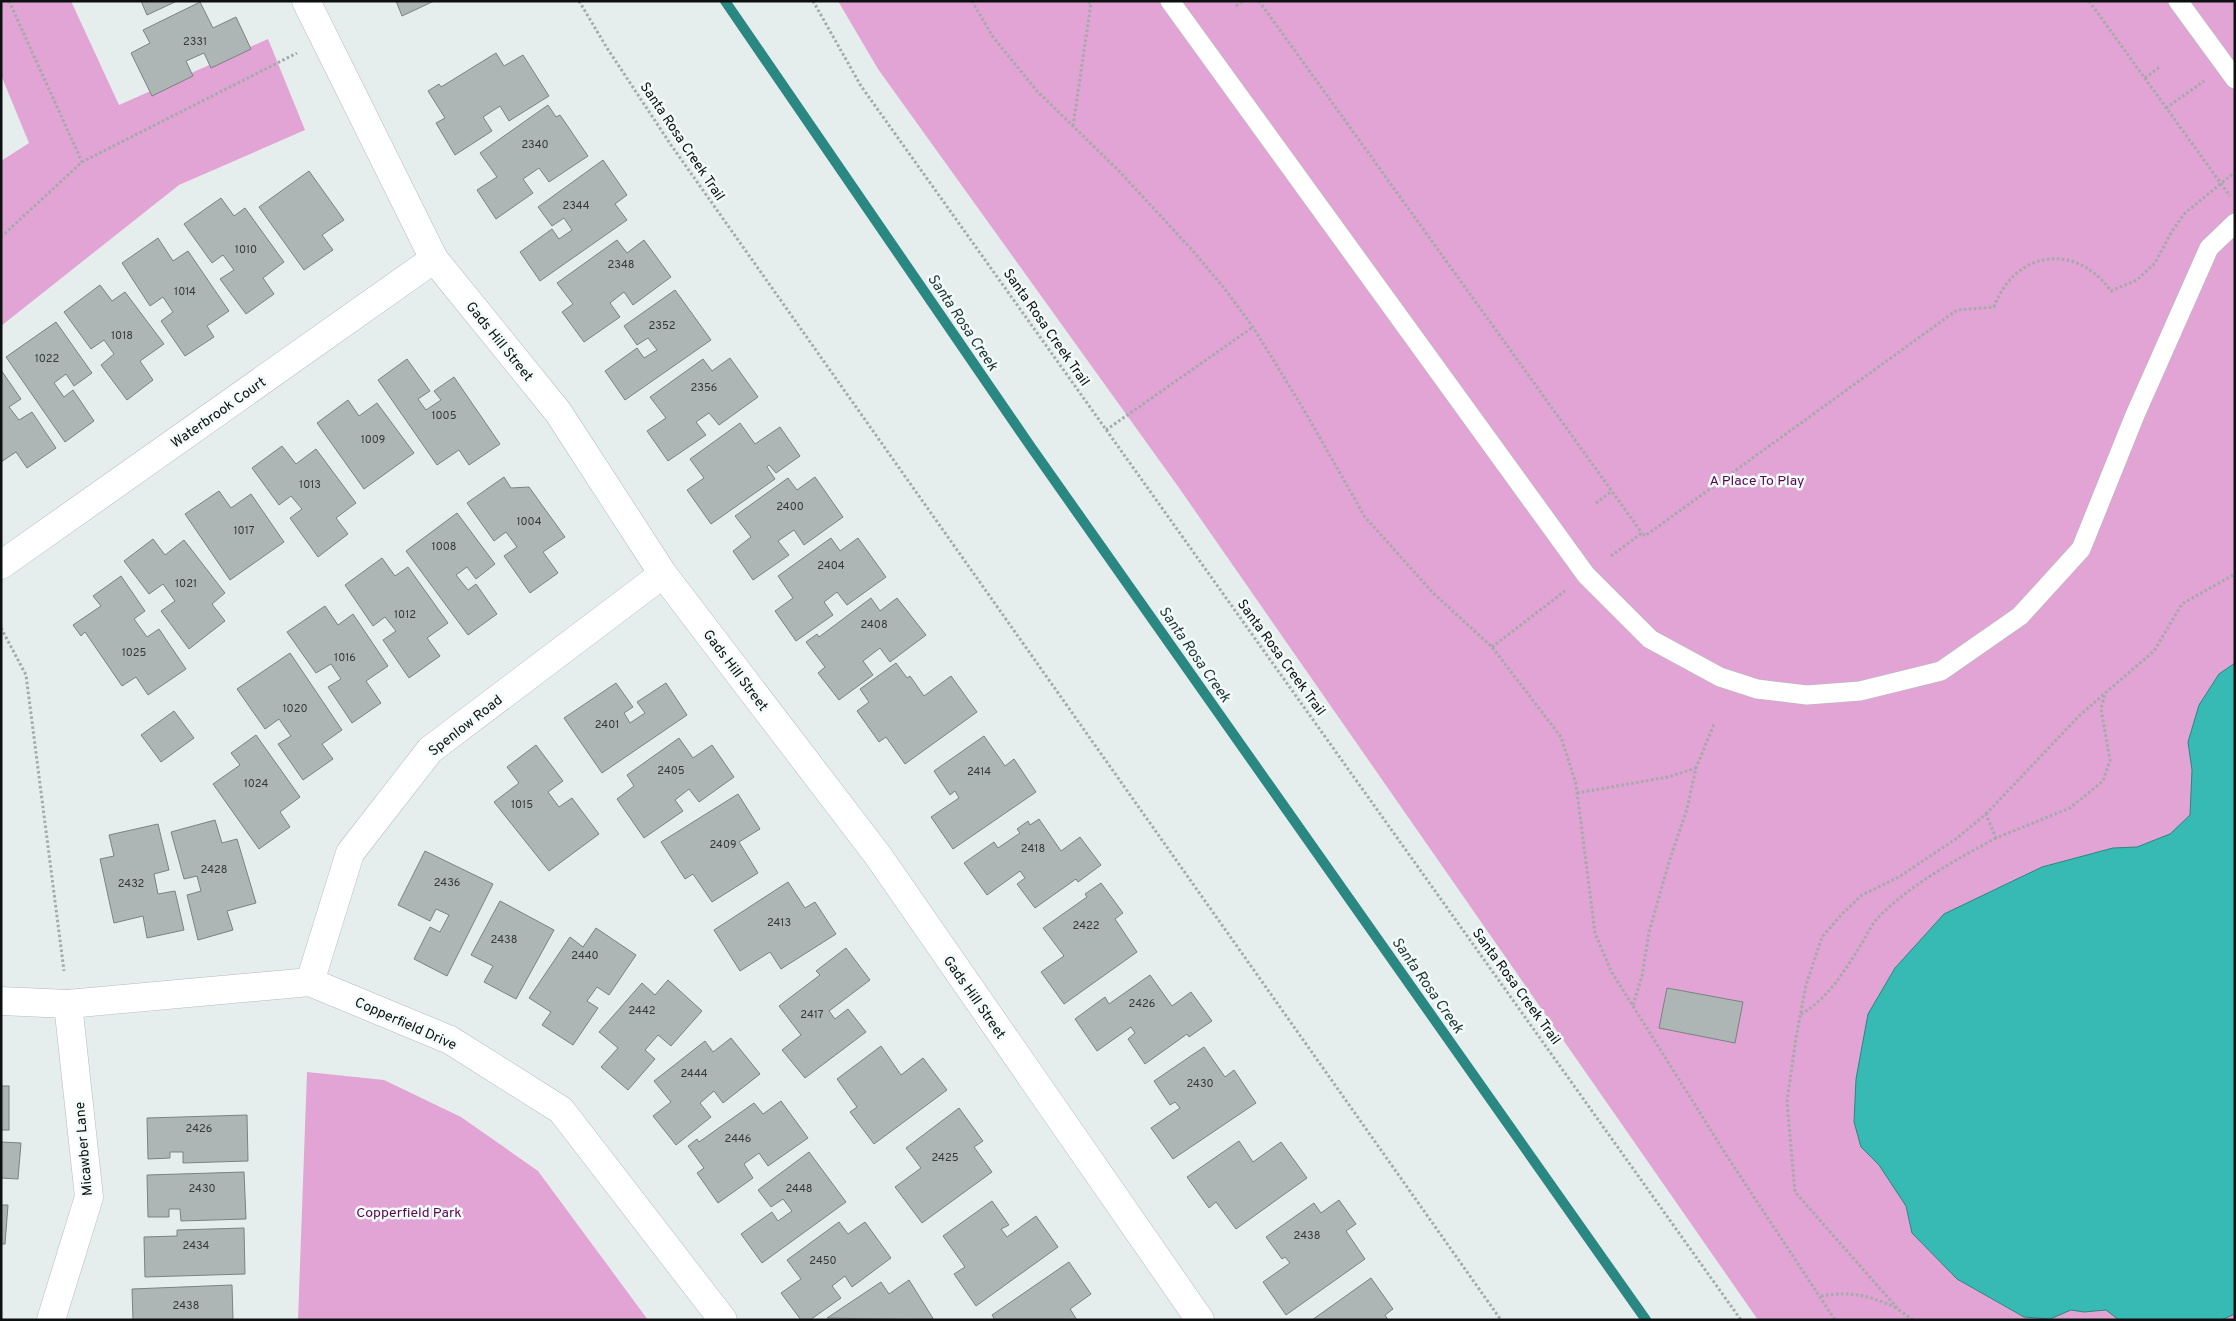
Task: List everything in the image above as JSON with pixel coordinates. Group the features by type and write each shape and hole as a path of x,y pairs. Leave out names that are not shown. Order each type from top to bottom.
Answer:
{"street":[{"name":"Gads Hill Street","path":"306,1 434,259 558,412 663,574 878,857 1200,1320"},
{"name":"Waterbrook Court","path":"1,564 434,259"},
{"name":"Spenlow Road","path":"310,982 350,853 430,750 663,574"},
{"name":"Copperfield Drive","path":"1,1001 68,1004 310,982 450,1040 561,1110 723,1320"},
{"name":"Micawber Lane","path":"52,1320 89,1197 68,1004"}],"lane":[{"path":"1170,1 1586,575 1650,639 1720,677 1757,690 1808,695 1852,691 1941,671 2020,616 2080,549 2209,248 2235,223"},
{"path":"2178,1 2235,79"}],"path":[{"path":"8,1 82,162"},
{"name":"Santa Rosa Creek Trail","path":"579,1 606,48 671,146 1501,1320"},
{"name":"Santa Rosa Creek Trail","path":"813,1 861,86 1741,1320"},
{"path":"972,1 993,37 1037,91 1119,171 1193,251 1253,328 1304,410 1365,517 1433,593 1492,647 1561,737 1577,793 1595,933 1611,970 1726,1153 1835,1320"},
{"path":"1073,127 1091,3 1086,1"},
{"path":"1236,6 1242,1"},
{"path":"1259,1 1645,536 1957,310 1994,307 2000,291 2010,278 2023,267 2039,260 2056,258 2072,260 2088,267 2102,277 2111,291 2137,280 2155,263 2172,231 2185,212 2220,182 2235,172"},
{"path":"2089,1 2230,196"},
{"path":"1,238 82,162 325,39"},
{"path":"2145,78 2161,66"},
{"path":"1106,430 1253,328"},
{"path":"1596,503 1612,491"},
{"path":"1611,556 1642,533"},
{"path":"1899,1310 1795,1192 1787,1102 1806,985 1822,938 1842,914 1862,895 1899,877 1957,838 1986,814 2079,716 2154,651 2182,604 2235,574"},
{"path":"1492,647 1565,591"},
{"path":"1,628 26,675 68,1004"},
{"path":"1801,1014 1814,1006 1832,987 1876,920 1916,886 1964,855 1996,838 2070,808 2103,781 2110,760 2101,709 2105,693"},
{"path":"1632,1005 1642,976 1649,932 1686,809 1696,768 1714,724"},
{"path":"1577,793 1668,777 1696,768"},
{"path":"1986,814 1996,838"},
{"path":"1820,1296 1843,1292 1869,1296 1899,1310 1913,1320"}],"green space":[{"path":"1,1 71,1 119,105 268,39 305,130 179,185 1,326 1,161 29,143 1,75"},
{"name":"A Place To Play","path":"838,1 2235,1 2235,1320 1758,1320 1177,485 878,69"},
{"name":"Copperfield Park","path":"307,1072 384,1080 461,1117 538,1171 648,1320 298,1320"}],"water":[{"path":"2235,663 2235,1314 2221,1320 2119,1320 2106,1310 2084,1312 2071,1310 2050,1319 2024,1317 1957,1279 1912,1233 1906,1206 1879,1165 1861,1147 1854,1122 1856,1079 1868,1014 1895,968 1944,914 2042,867 2113,848 2137,847 2170,834 2190,815 2192,770 2188,742 2199,705 2219,674"}],"building":[{"path":"141,1 177,1 147,15"},
{"path":"396,1 434,1 402,16"},
{"path":"200,2 213,28 236,17 251,49 211,68 204,53 186,61 193,76 152,96 131,53 150,43 143,30"},
{"path":"496,53 504,66 523,55 549,96 509,121 500,106 483,117 492,131 455,155 436,123 445,118 428,91 439,84 441,87"},
{"path":"548,105 556,117 560,115 588,156 549,182 539,168 523,179 533,193 496,219 477,190 497,177 480,153"},
{"path":"603,160 627,195 615,204 627,220 540,281 520,252 552,229 559,239 572,230 564,218 552,226 538,207"},
{"path":"309,171 344,220 322,235 333,250 304,270 259,207"},
{"path":"221,198 234,216 245,208 284,262 263,278 274,294 246,314 220,279 234,270 223,255 212,263 184,224"},
{"path":"158,238 173,261 188,251 229,311 207,326 214,337 185,356 161,321 173,312 163,297 150,306 122,263"},
{"path":"617,240 627,253 644,240 671,277 633,305 624,292 610,303 620,317 584,342 562,312 573,304 557,283"},
{"path":"100,285 112,301 125,292 164,344 140,361 153,380 127,400 101,365 114,354 104,340 91,349 64,312"},
{"path":"675,290 711,340 625,400 605,371 637,348 644,358 657,350 648,338 637,345 624,326"},
{"path":"56,322 92,373 74,386 66,374 54,383 64,397 73,390 94,421 65,442 6,357"},
{"path":"730,358 758,397 719,425 709,413 696,422 706,435 668,461 647,431 666,418 650,397 703,359 712,371"},
{"path":"407,359 430,391 418,399 426,410 441,400 434,391 454,377 500,444 469,465 459,450 437,465 378,380"},
{"path":"1,370 21,399 9,407 19,420 32,412 56,448 27,468 16,452 1,462"},
{"path":"348,400 359,416 377,403 414,453 364,489 317,423"},
{"path":"740,423 755,444 780,427 800,456 776,473 769,465 767,467 775,479 711,524 687,490 704,478 690,459"},
{"path":"282,446 296,464 316,449 356,503 336,518 348,534 318,557 290,518 302,509 291,496 279,505 252,468"},
{"path":"504,477 511,488 529,487 565,537 543,552 558,573 530,593 504,556 517,547 506,532 494,541 467,503"},
{"path":"815,477 843,517 804,545 794,530 778,541 789,555 753,580 733,551 751,537 735,516 788,478 797,490"},
{"path":"219,491 231,508 251,494 284,542 230,580 185,514"},
{"path":"457,513 495,564 476,579 467,567 456,575 468,590 476,584 497,614 468,635 406,551"},
{"path":"831,538 840,551 858,538 886,577 847,605 837,592 824,602 833,615 796,641 775,611 793,598 778,576"},
{"path":"153,539 165,555 184,540 225,593 212,604 225,621 189,649 161,611 175,601 163,584 149,594 124,561"},
{"path":"382,558 395,576 408,567 448,623 427,638 440,656 409,678 383,640 396,631 385,617 373,626 345,585"},
{"path":"121,576 145,611 134,619 147,637 159,629 186,669 148,695 136,677 122,686 85,632 81,636 73,625 101,606 93,596"},
{"path":"871,598 880,611 897,598 926,635 890,662 880,648 863,661 873,675 839,700 818,673 825,667 806,642 817,634 819,637"},
{"path":"325,606 338,625 353,614 388,666 366,681 381,703 352,723 328,687 341,679 331,664 316,673 287,632"},
{"path":"290,653 342,730 322,744 333,759 303,780 278,744 291,736 279,719 265,729 237,689"},
{"path":"896,663 907,678 910,676 924,696 951,676 977,712 905,764 886,737 879,742 857,711 869,702 860,689"},
{"path":"616,683 633,707 624,713 630,723 645,713 637,702 666,683 687,715 602,773 564,718"},
{"path":"174,711 194,738 161,762 141,735"},
{"path":"256,735 300,797 280,812 290,827 259,849 213,784 240,765 231,753"},
{"path":"984,736 1005,766 1014,759 1036,792 953,849 931,817 959,798 955,791 950,795 934,771"},
{"path":"679,738 693,758 712,745 734,777 699,802 689,789 675,800 683,811 644,838 617,799 634,786 627,775"},
{"path":"536,745 563,781 548,792 559,807 572,798 599,834 549,871 494,802 519,783 507,767"},
{"path":"738,794 760,829 739,842 758,873 712,902 693,874 685,879 661,842"},
{"path":"1039,819 1061,851 1080,837 1101,865 1078,882 1076,879 1035,908 1017,884 1025,878 1020,871 987,895 964,863 994,842 998,848 1020,833 1017,829 1028,821 1030,825"},
{"path":"215,820 222,843 237,839 256,903 227,911 233,930 198,940 187,895 201,891 197,876 184,879 171,832"},
{"path":"158,824 169,870 154,874 158,894 175,891 184,930 147,938 143,916 114,923 100,859 114,856 109,835"},
{"path":"425,851 493,884 447,976 414,959 430,927 440,932 449,915 436,909 430,921 398,905"},
{"path":"788,882 805,908 815,902 836,934 781,969 770,952 740,971 714,930"},
{"path":"1101,883 1123,913 1115,919 1137,952 1064,1004 1041,972 1064,956 1043,928 1087,897 1085,894"},
{"path":"500,901 554,930 516,999 484,982 493,966 471,955"},
{"path":"596,928 636,955 609,995 597,987 587,1001 598,1008 573,1045 542,1025 551,1012 529,998 570,937 583,947"},
{"path":"846,948 870,980 829,1011 835,1019 848,1009 866,1032 805,1078 782,1050 801,1035 779,1006 820,975 816,971"},
{"path":"1150,975 1172,1006 1191,992 1212,1021 1189,1037 1187,1034 1145,1064 1128,1039 1135,1033 1131,1027 1097,1051 1075,1019 1105,997 1109,1004"},
{"path":"668,980 702,1011 671,1046 658,1035 645,1050 655,1059 628,1090 601,1067 618,1048 599,1032 642,983 655,995"},
{"path":"1667,988 1743,1002 1735,1043 1659,1028"},
{"path":"731,1038 760,1074 723,1103 714,1091 700,1103 711,1117 676,1145 653,1116 671,1102 654,1081 705,1041 713,1052"},
{"path":"881,1046 901,1075 923,1058 947,1090 874,1144 850,1112 857,1107 837,1079"},
{"path":"1204,1047 1225,1077 1234,1070 1256,1103 1173,1159 1151,1128 1180,1108 1175,1102 1170,1105 1154,1081"},
{"path":"1,1086 9,1086 9,1130 1,1130"},
{"path":"781,1101 808,1138 768,1166 759,1153 744,1164 753,1178 718,1203 697,1173 704,1168 688,1146 697,1139 699,1142 754,1103 763,1114"},
{"path":"959,1108 983,1141 974,1147 992,1172 922,1223 895,1187 921,1168 906,1148"},
{"path":"247,1115 248,1161 183,1163 183,1152 170,1152 170,1158 148,1159 147,1118"},
{"path":"1239,1141 1253,1162 1281,1142 1307,1178 1236,1229 1216,1202 1209,1208 1187,1177"},
{"path":"1,1142 21,1143 18,1179 1,1178"},
{"path":"809,1152 846,1202 762,1263 741,1234 772,1212 778,1221 792,1211 783,1199 771,1207 758,1190"},
{"path":"244,1172 246,1219 181,1221 180,1209 169,1209 169,1217 148,1217 147,1175"},
{"path":"1339,1200 1356,1224 1346,1231 1365,1259 1286,1315 1263,1282 1290,1263 1285,1257 1282,1259 1266,1237 1314,1203 1321,1213"},
{"path":"992,1201 1009,1225 1001,1229 1007,1237 1036,1216 1058,1247 976,1306 954,1274 965,1267 943,1236"},
{"path":"1,1205 8,1205 5,1244 1,1244"},
{"path":"839,1222 848,1234 865,1222 891,1258 852,1287 845,1276 832,1286 841,1298 810,1320 801,1320 781,1293 801,1279 787,1260"},
{"path":"244,1228 245,1274 145,1277 144,1237 177,1236 177,1230"},
{"path":"1069,1262 1091,1294 1070,1309 1077,1320 995,1320 992,1315"},
{"path":"1371,1278 1393,1309 1385,1315 1388,1320 1312,1320"},
{"path":"909,1280 934,1320 827,1318 881,1282 889,1294"},
{"path":"232,1285 233,1320 133,1320 132,1289"}],"waterway":[{"name":"Santa Rosa Creek","path":"725,1 1031,447 1646,1320"}]}
